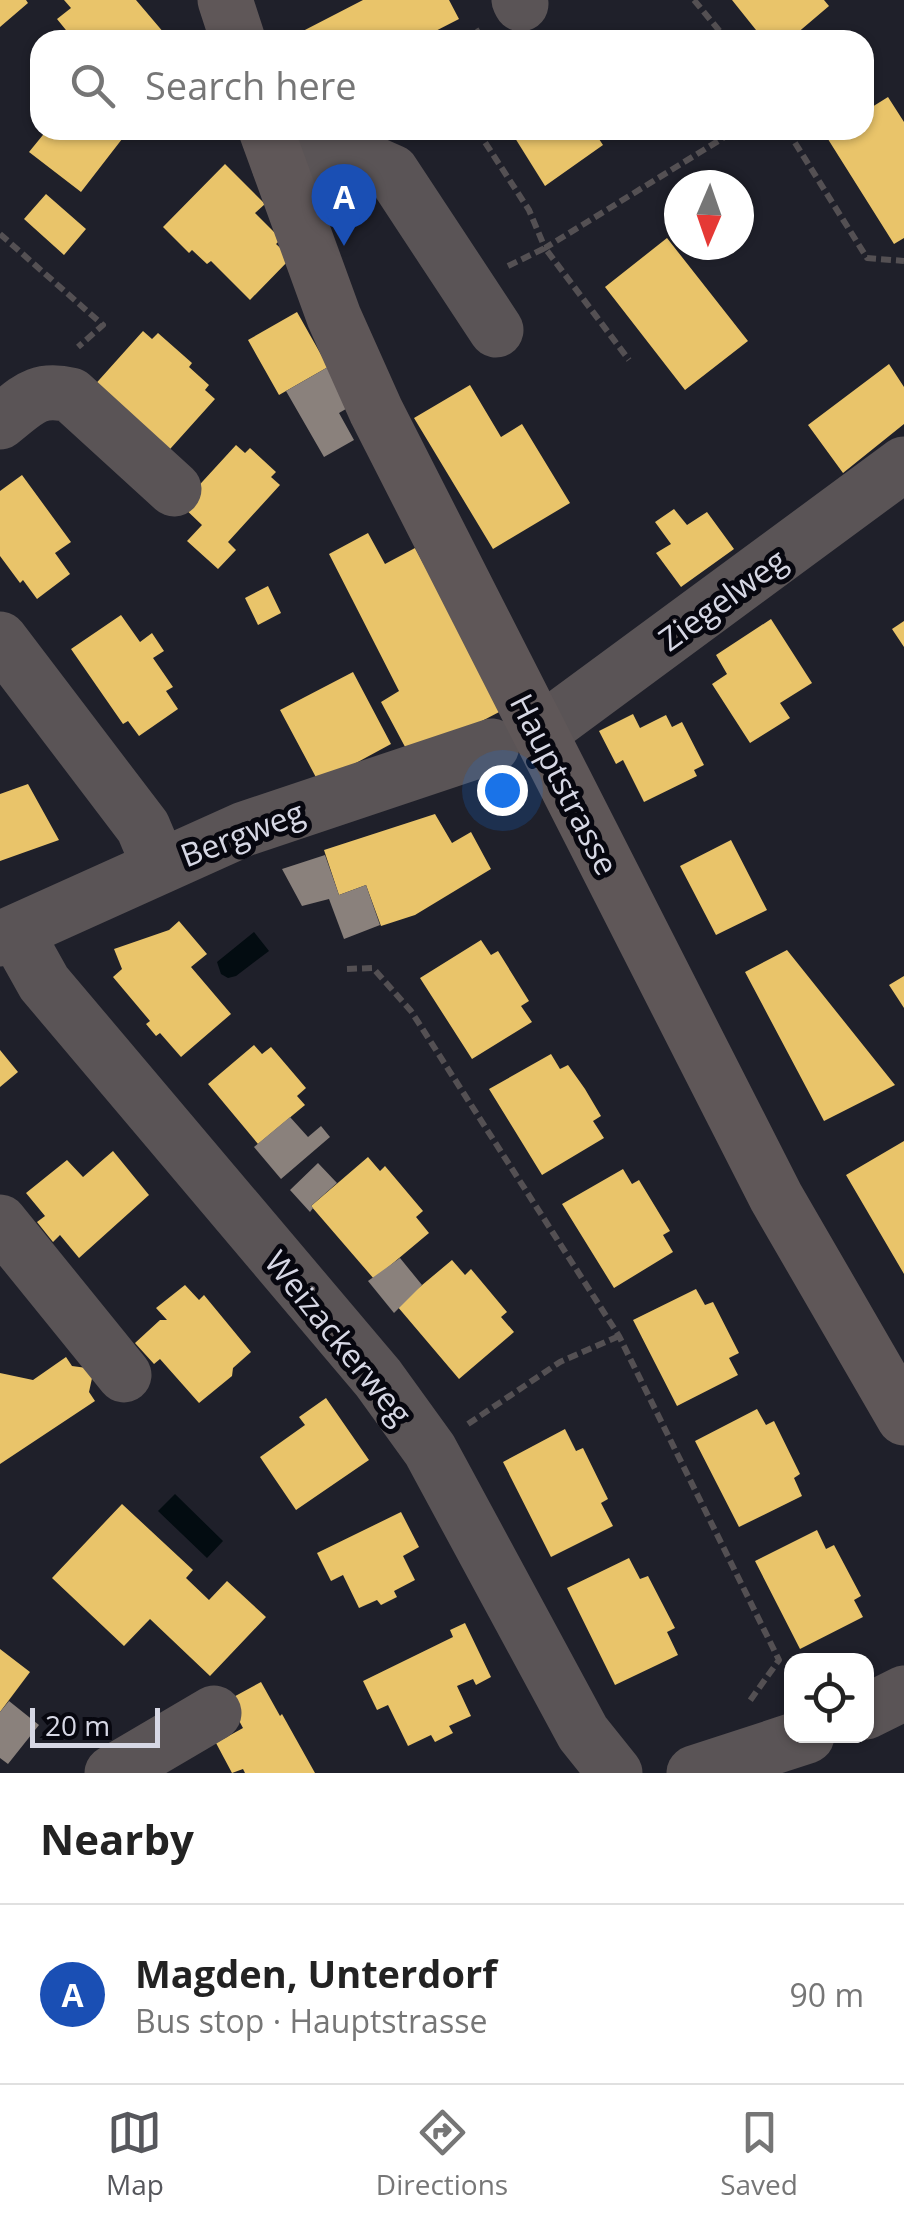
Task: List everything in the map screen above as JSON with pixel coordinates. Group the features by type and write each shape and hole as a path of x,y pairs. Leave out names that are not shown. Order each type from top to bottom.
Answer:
{"main road":[{"path":"225,0 235,30"},
{"name":"Hauptstrasse","path":"272,148 334,316 515,739 904,1418"}],"street":[{"path":"272,148 342,150 392,172 481,308"},
{"path":"0,422 38,393 50,390 71,395 174,488"},
{"name":"Ziegelweg","path":"515,739 904,464"},
{"path":"0,639 143,827 159,865"},
{"name":"Bergweg","path":"8,936 244,830 515,739"},
{"name":"Weizackerweg","path":"8,936 378,1378 430,1450 583,1733 616,1773"},
{"path":"0,1222 124,1375"},
{"path":"874,1708 904,1693"},
{"path":"112,1773 214,1714"},
{"path":"694,1773 785,1743"}],"path":[{"path":"694,0 719,30"},
{"path":"483,140 530,210 546,248 629,360"},
{"path":"481,308 546,248 720,140"},
{"path":"792,140 868,258 904,261"},
{"path":"0,234 102,325"},
{"path":"347,969 373,968 411,1011 619,1336 778,1660 749,1703"},
{"path":"430,1450 560,1362 619,1336"}],"shaded area":[{"path":"254,932 269,951 236,976 228,978 221,974 217,962"},
{"path":"175,1494 223,1541 207,1558 158,1511"}],"building: Homes":[{"path":"0,0 26,0 28,3 0,27"},
{"path":"64,0 136,0 162,30 66,30 57,19 71,8"},
{"path":"363,0 449,0 459,19 438,30 305,30"},
{"path":"732,0 824,0 829,6 801,30 756,30"},
{"path":"888,97 904,122 904,238 894,244 829,140 874,140 874,106"},
{"path":"39,140 121,140 81,192 29,152"},
{"path":"516,140 600,140 603,145 545,186"},
{"path":"225,164 265,204 255,213 281,239 276,244 291,258 250,300 211,261 207,264 192,250 189,253 163,227"},
{"path":"46,194 86,229 64,255 24,219"},
{"path":"664,240 664,260 684,260 748,341 685,390 605,287"},
{"path":"297,312 328,367 279,395 248,340"},
{"path":"143,331 152,339 158,333 192,363 189,367 209,385 205,390 215,399 162,458 91,389"},
{"path":"889,364 904,387 904,424 843,473 808,425"},
{"path":"470,385 501,437 522,424 570,503 493,549 414,418"},
{"path":"236,445 245,453 250,448 276,472 271,477 280,485 228,542 236,550 218,569 187,541 202,525 181,505"},
{"path":"22,475 71,542 55,553 70,574 37,599 0,556 0,491"},
{"path":"674,509 687,525 707,512 734,549 681,587 656,553 671,544 655,522"},
{"path":"368,533 385,564 415,548 503,710 411,758 381,702 399,691 329,554"},
{"path":"268,586 281,613 258,625 245,598"},
{"path":"121,615 140,642 152,633 164,651 153,658 173,687 166,691 178,709 139,736 128,721 123,724 71,649"},
{"path":"771,619 812,683 780,703 790,718 750,743 712,684 727,674 716,655"},
{"path":"904,621 904,647 892,629"},
{"path":"353,672 391,744 319,783 280,710"},
{"path":"633,714 640,728 666,715 672,727 682,722 704,765 694,770 697,776 644,802 623,760 616,764 599,731"},
{"path":"28,784 59,840 0,861 0,794"},
{"path":"435,814 452,843 471,832 491,869 415,915 381,926 366,885 339,895 324,850"},
{"path":"731,840 767,910 716,935 680,866"},
{"path":"179,921 207,954 191,967 231,1014 181,1057 160,1033 156,1036 146,1024 150,1021 113,977 122,969 114,949 169,930"},
{"path":"481,940 491,955 498,951 529,1001 521,1006 532,1022 472,1059 420,978"},
{"path":"787,950 895,1085 824,1121 745,972"},
{"path":"904,976 904,1008 889,985"},
{"path":"254,1045 262,1054 271,1047 306,1088 297,1096 305,1105 258,1144 208,1084"},
{"path":"0,1050 18,1072 0,1087"},
{"path":"551,1054 560,1069 568,1065 585,1089 601,1116 593,1121 604,1138 542,1175 489,1089"},
{"path":"904,1141 904,1274 846,1175"},
{"path":"113,1151 149,1195 79,1258 60,1235 53,1242 37,1222 45,1216 26,1193 67,1160 83,1177"},
{"path":"368,1157 380,1171 385,1166 423,1211 416,1217 429,1233 374,1279 311,1206"},
{"path":"623,1169 632,1184 639,1180 670,1231 663,1235 673,1252 614,1288 562,1204"},
{"path":"452,1260 465,1275 471,1269 507,1312 501,1317 514,1332 459,1379 397,1306"},
{"path":"185,1285 199,1300 204,1295 251,1352 233,1368 232,1376 199,1403 160,1359 154,1364 135,1343 160,1320 167,1320 156,1308"},
{"path":"696,1289 705,1305 713,1302 739,1353 729,1358 738,1375 677,1406 633,1320"},
{"path":"66,1357 72,1366 94,1369 89,1392 95,1401 0,1464 0,1373 33,1380"},
{"path":"326,1398 369,1460 296,1510 260,1457 305,1425 299,1417"},
{"path":"757,1409 766,1425 774,1421 800,1474 794,1478 802,1496 739,1527 695,1441"},
{"path":"565,1429 576,1451 583,1448 608,1499 601,1503 613,1526 551,1557 503,1462"},
{"path":"122,1504 193,1570 186,1578 209,1600 227,1581 266,1617 210,1676 150,1619 124,1646 52,1578"},
{"path":"401,1512 419,1547 403,1556 415,1580 394,1591 397,1597 381,1605 377,1600 359,1608 343,1575 331,1581 317,1553"},
{"path":"817,1530 826,1549 834,1545 861,1596 854,1600 863,1617 800,1649 755,1561"},
{"path":"629,1558 640,1579 648,1576 675,1628 667,1632 678,1655 615,1685 567,1588"},
{"path":"465,1623 491,1677 476,1685 473,1679 457,1686 471,1716 449,1726 453,1733 435,1742 431,1735 408,1746 388,1705 377,1710 363,1681 453,1637 450,1630"},
{"path":"0,1649 30,1672 0,1712"},
{"path":"261,1682 315,1773 245,1773 243,1769 232,1773 216,1743 243,1728 228,1700"}],"building: Industry":[{"path":"328,367 351,406 339,413 354,440 324,457 286,391"},
{"path":"325,855 339,895 366,885 380,925 344,939 329,899 302,906 282,869"},
{"path":"290,1117 308,1137 321,1126 330,1137 281,1179 254,1147"},
{"path":"318,1163 337,1183 311,1206 310,1212 290,1190"},
{"path":"400,1258 422,1285 394,1313 368,1281"},
{"path":"9,1701 39,1725 8,1764 0,1758 0,1712"}],"place":[{"name":"Magden, Unterdorf","path":"344,246"}]}
